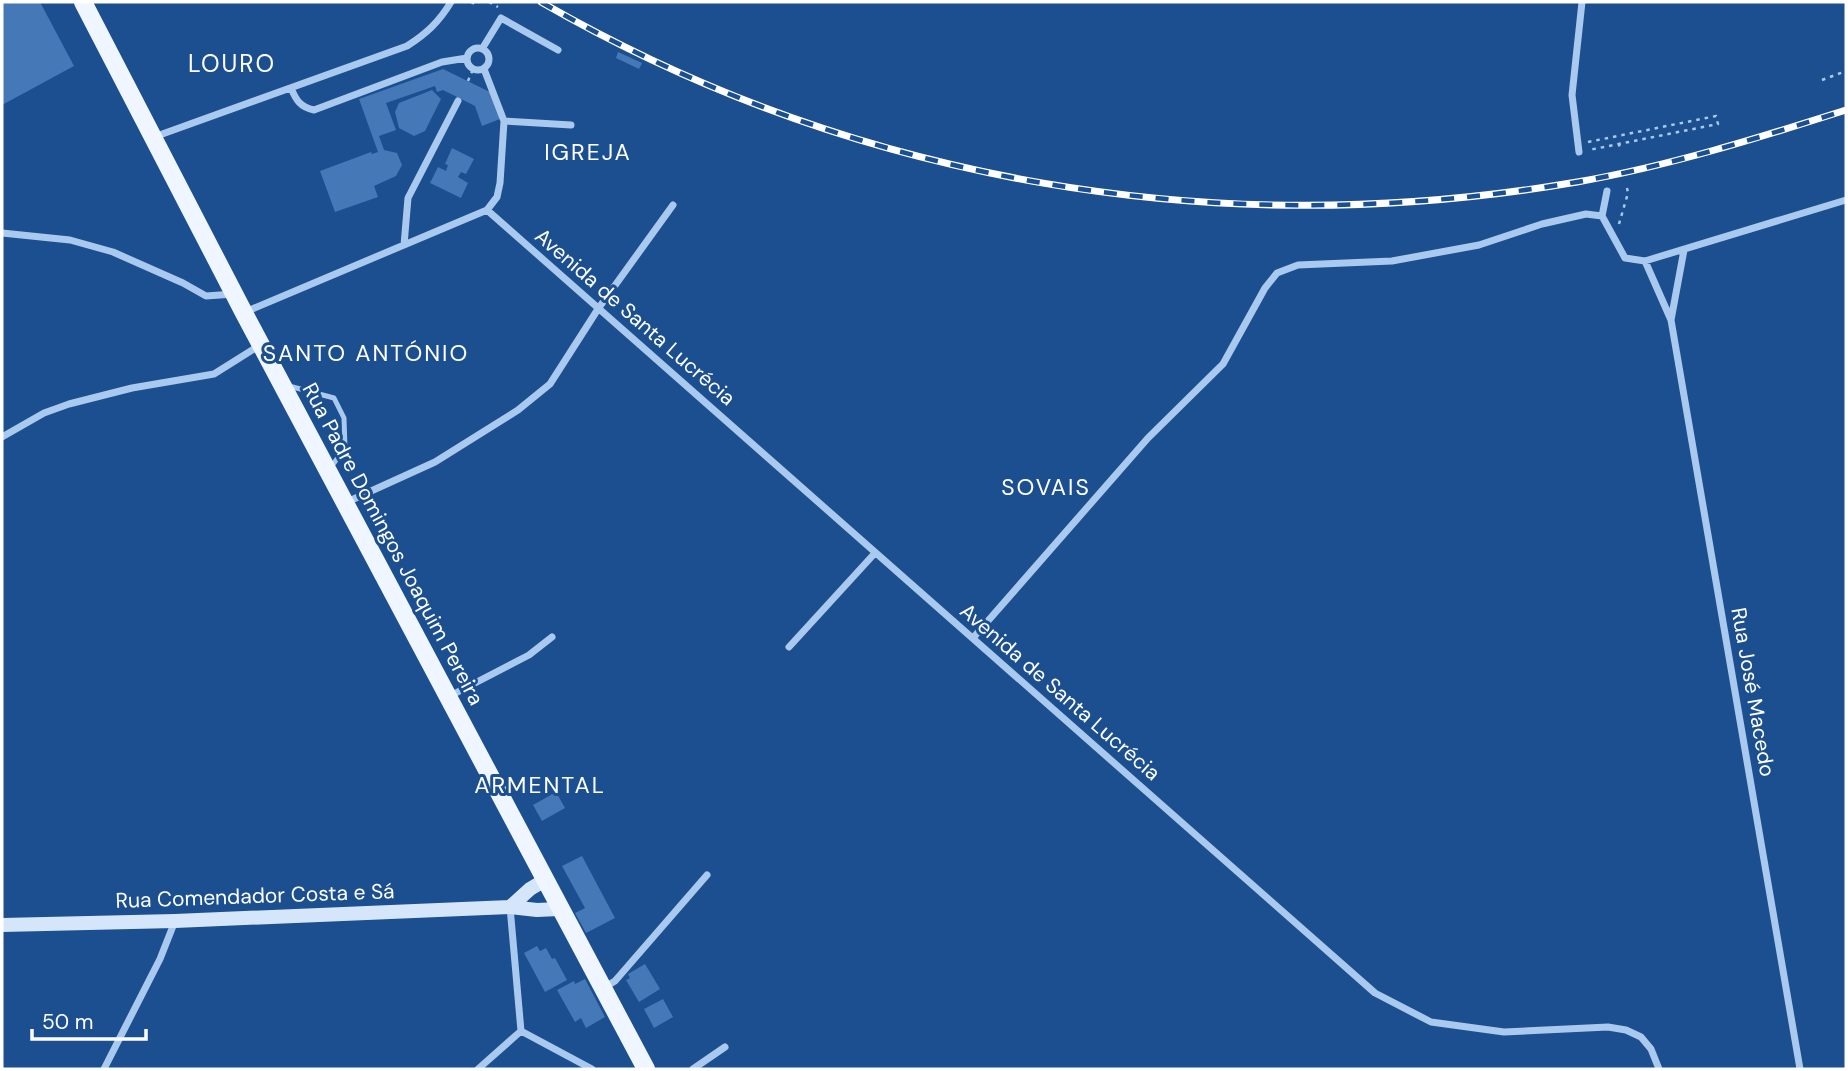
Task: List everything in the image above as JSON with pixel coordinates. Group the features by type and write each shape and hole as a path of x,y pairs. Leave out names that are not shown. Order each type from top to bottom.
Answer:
{"main road":[{"name":"Rua Padre Domingos Joaquim Pereira","path":"83,2 244,313 559,909 605,987 646,1069"},
{"path":"510,907 545,880"},
{"name":"Rua Comendador Costa e Sá","path":"2,925 175,921 510,907 537,911 559,909"}],"street":[{"path":"153,137 407,46 427,34 451,2"},
{"path":"1578,148 1572,95 1582,2"},
{"path":"482,49 501,18 558,50"},
{"path":"467,58 471,50 482,49 489,60 484,69"},
{"path":"290,88 304,108 314,110 442,62 467,58"},
{"path":"467,58 473,69 484,69"},
{"path":"244,313 487,210 497,197 500,183 504,121 484,69"},
{"path":"404,244 408,198 458,101"},
{"path":"504,121 571,125"},
{"path":"1607,191 1602,216 1614,241 1625,258 1645,261 1846,200"},
{"path":"346,502 435,462 518,410 550,384 598,309 673,205"},
{"name":"Avenida de Santa Lucrécia","path":"487,210 1375,993 1431,1022 1504,1032 1608,1027 1626,1030 1641,1037 1651,1049 1659,1069"},
{"path":"973,638 1148,438 1223,364 1265,288 1277,273 1298,265 1392,261 1466,247 1542,223 1586,214 1602,216"},
{"path":"2,233 80,243 113,252 206,296 234,294"},
{"name":"Rua José Macedo","path":"1671,320 1684,250"},
{"name":"Rua José Macedo","path":"1645,261 1671,320 1800,1069"},
{"path":"2,437 44,413 69,404 132,388 214,374 261,345"},
{"path":"789,647 876,553"},
{"path":"448,698 529,655 552,636"},
{"path":"605,987 615,981 707,875"},
{"path":"510,907 521,1031"},
{"path":"104,1069 160,959 175,921"},
{"path":"478,1069 521,1031"},
{"path":"521,1031 592,1069"},
{"path":"693,1069 725,1047"}],"lane":[{"path":"283,384 334,398 344,418 345,448 329,470"}],"path":[{"path":"471,2 476,5 478,2"},
{"path":"468,81 473,69"},
{"path":"1822,80 1846,71"},
{"path":"1716,116 1718,124 1619,143 1578,148 1716,116"},
{"path":"1619,143 1620,151"},
{"path":"1614,241 1628,193 1626,183"}],"building":[{"path":"2,2 40,2 74,66 2,105"},
{"path":"618,52 642,63 639,69 616,58"},
{"path":"443,69 490,92 500,119 482,126 475,106 443,90 437,92 435,86 386,103 396,130 379,136 384,150 397,153 402,165 396,176 374,186 378,197 335,212 320,171 371,152 378,152 359,99"},
{"path":"432,90 441,99 425,131 414,136 399,128 395,112 399,103"},
{"path":"452,148 474,159 466,174 461,172 458,177 468,183 461,198 430,183 438,167 446,171 448,165 445,164"},
{"path":"556,792 565,808 542,821 533,805"},
{"path":"582,856 615,918 586,933 575,913 585,908 562,866"},
{"path":"537,946 540,951 546,948 552,959 555,958 567,980 545,992 524,953"},
{"path":"645,964 660,989 639,1002 626,980 630,978 628,974"},
{"path":"585,979 605,1017 586,1028 581,1018 575,1022 557,990 574,981 575,984"},
{"path":"663,999 673,1017 654,1028 644,1009"}],"railway":[{"path":"541,2 662,64 786,115 913,155 1043,183 1175,200 1309,205 1443,199 1577,182 1679,160 1846,110"}],"district":[{"name":"LOURO","path":"232,64"},
{"name":"IGREJA","path":"588,152"},
{"name":"SANTO ANTÓNIO","path":"366,353"},
{"name":"SOVAIS","path":"1046,487"},
{"name":"ARMENTAL","path":"540,785"}]}
